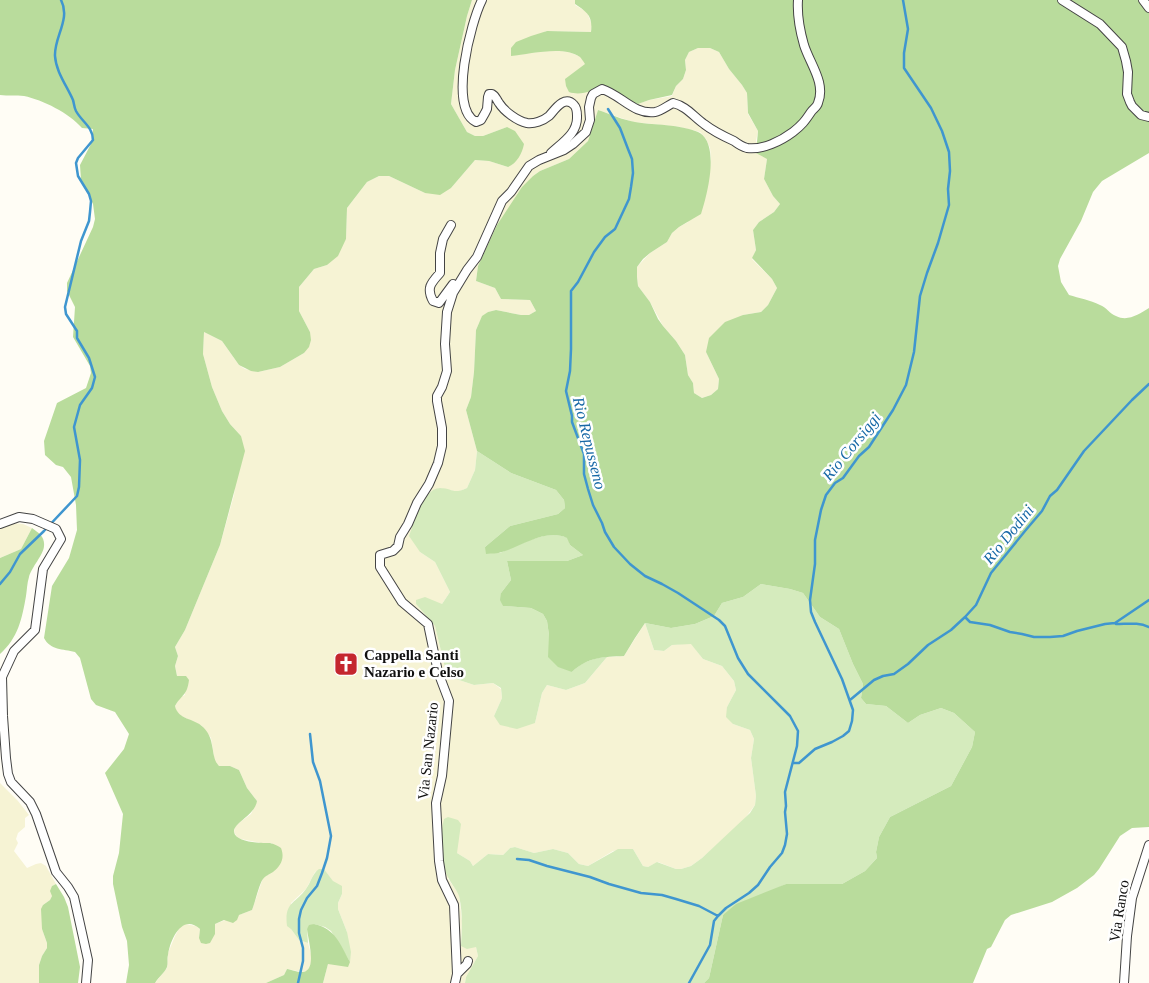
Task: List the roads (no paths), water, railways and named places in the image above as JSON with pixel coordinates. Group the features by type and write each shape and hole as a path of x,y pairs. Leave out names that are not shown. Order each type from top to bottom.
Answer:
{"street":[{"path":"482,0 473,21 462,78 465,103 470,117 476,122 481,120 487,109 488,97 492,94 504,109 528,124 546,118 558,105 571,103 577,112 576,126 572,133 547,156"},
{"name":"Via San Nazario","path":"455,983 457,974 454,905 442,880 436,813 436,803 442,776 449,701 438,672 428,624 402,602 380,567 380,555 393,551 398,546 400,537 429,484 438,463 442,437 437,396 447,371 445,344 447,312 453,293 477,257 502,201 511,192 529,166 580,139 586,132 590,120 588,107 590,98 602,89 643,112 655,112 673,104 679,105 714,131 746,148 769,145 789,135 806,121 818,104 820,90 817,76 804,45 797,12 798,0"},
{"path":"1062,0 1100,24 1122,47 1128,72 1127,94 1130,102 1141,116 1149,117"},
{"path":"1143,0 1149,8"},
{"path":"451,225 443,239 440,253 440,273 431,284 429,294 433,301 439,303 457,278 467,270"},
{"path":"0,524 19,517 33,519 56,529 62,539 43,569 35,630 14,651 2,677 6,758 11,782 24,795 33,808 53,866 74,897 88,960 86,983"},
{"name":"Via Ranco","path":"1124,983 1132,898 1149,845"},
{"path":"457,974 467,964 468,960"}],"waterway":[{"path":"0,584 10,572 20,554 77,496 80,460 74,427 80,405 92,388 95,377 89,358 77,338 77,331 66,314 65,307 81,241 89,221 91,201 78,176 76,163 93,140 93,135 78,115 56,62 55,49 64,14 61,0"},
{"name":"Rio Corsiggi","path":"793,763 799,763 815,749 843,736 849,731 852,721 853,710 842,679 811,612 810,600 815,564 815,540 826,495 869,447 893,410 906,385 914,352 920,296 949,205 949,152 931,108 904,68 904,53 908,29 903,0"},
{"name":"Rio Repusseno","path":"608,109 620,128 632,159 633,173 629,199 615,229 605,237 594,252 571,291 570,371 566,391 572,422 584,454 584,474 588,489 605,532 614,547 645,576 678,593 719,620 725,626 738,658 748,674 790,716 798,731 797,746 785,792 787,834 782,853 758,885 726,908 714,921 710,945 689,983"},
{"name":"Rio Dodini","path":"850,700 874,680 894,674 908,664 928,645 951,630 965,617 976,605 991,573 1042,511 1050,496 1057,490 1084,451 1149,384"},
{"path":"965,617 970,622 990,625 1034,637 1063,636 1115,623 1149,600"},
{"path":"1116,624 1137,624 1149,627"},
{"path":"298,983 303,961 303,948 299,933 301,910 307,898 317,886 327,858 331,836 320,781 313,762 310,734"},
{"path":"517,859 529,860 641,893 662,895 699,906 718,916"}],"place":[{"name":"Cappella Santi Nazario e Celso","path":"346,664"}]}
